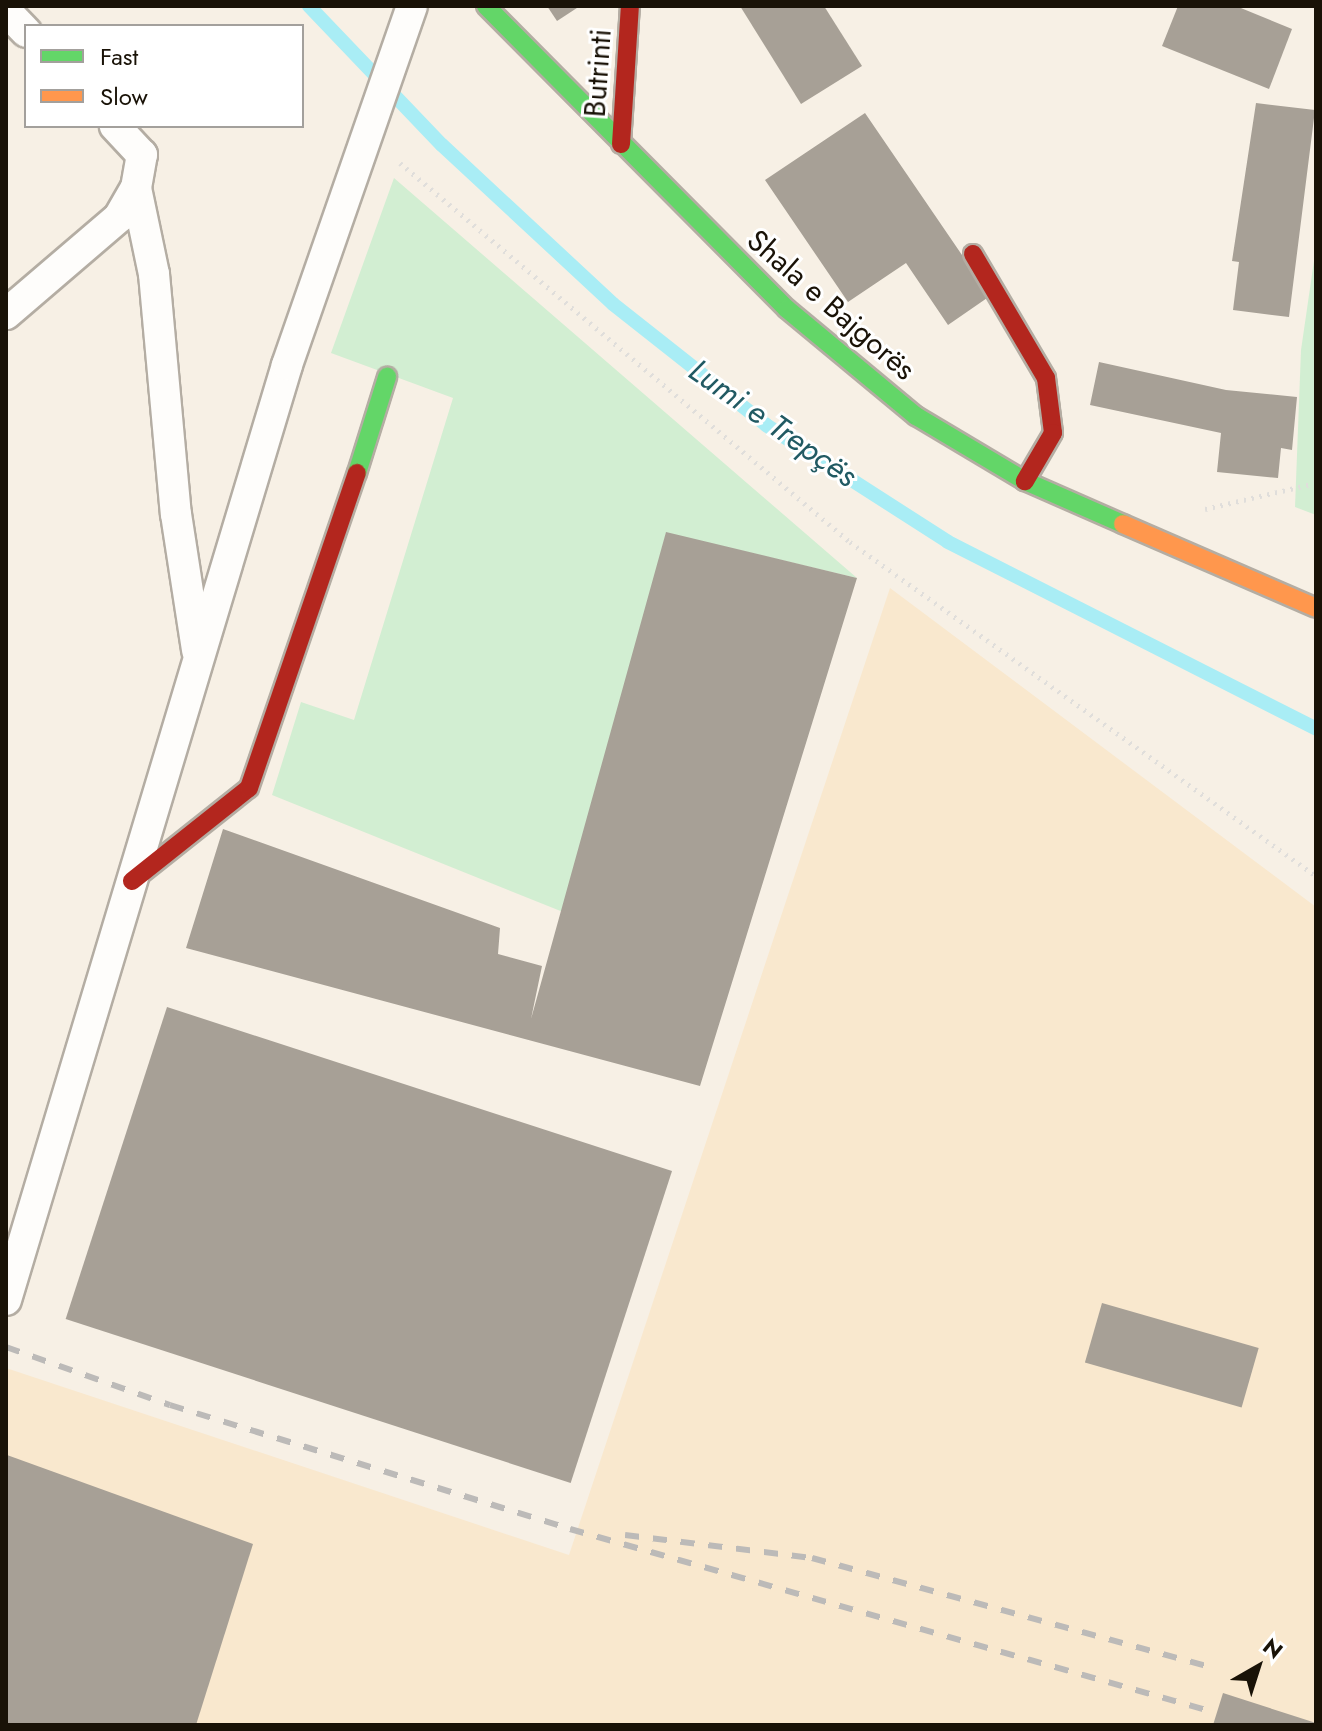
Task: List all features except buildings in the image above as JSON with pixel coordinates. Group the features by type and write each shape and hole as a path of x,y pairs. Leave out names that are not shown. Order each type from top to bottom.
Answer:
{"main road":[{"name":"Shala e Bajgorës","path":"486,6 787,309 904,407 1025,481 1316,608"},
{"name":"Butrinti","path":"621,144 630,6"},
{"path":"973,254 1046,378 1053,433 1025,481"},
{"path":"132,881 249,788 331,558 387,377"}],"lane":[{"path":"6,1300 287,365 412,6"},
{"path":"6,11 24,30"},
{"path":"6,314 119,217 136,188 142,155 117,128"},
{"path":"136,188 154,274 176,514 198,659"}],"path":[{"path":"369,125 850,542 1316,876"},
{"path":"1211,504 1316,483"}],"shaded area":[{"path":"890,588 1316,907 1316,1725 6,1725 6,1368 569,1555"}],"green space":[{"path":"394,178 857,578 666,533 568,914 272,795 301,702 354,720 453,398 331,353"},
{"path":"1316,247 1316,515 1295,507 1301,350"}],"waterway":[{"name":"Lumi e Trepçës","path":"309,6 442,145 613,304 766,425 948,542 1316,729"}],"railway":[{"path":"6,1347 170,1405 570,1529 1206,1710"},
{"path":"625,1535 812,1558 1215,1668"}],"traffic: fast":[{"path":"486,6 787,309 916,416 1025,481 1123,524"},
{"path":"357,473 387,377"}],"traffic: slow":[{"path":"1123,524 1316,608"}],"traffic: jam":[{"path":"621,144 630,6"},
{"path":"973,254 1046,378 1053,433 1025,481"},
{"path":"132,881 249,788 357,473"}]}
